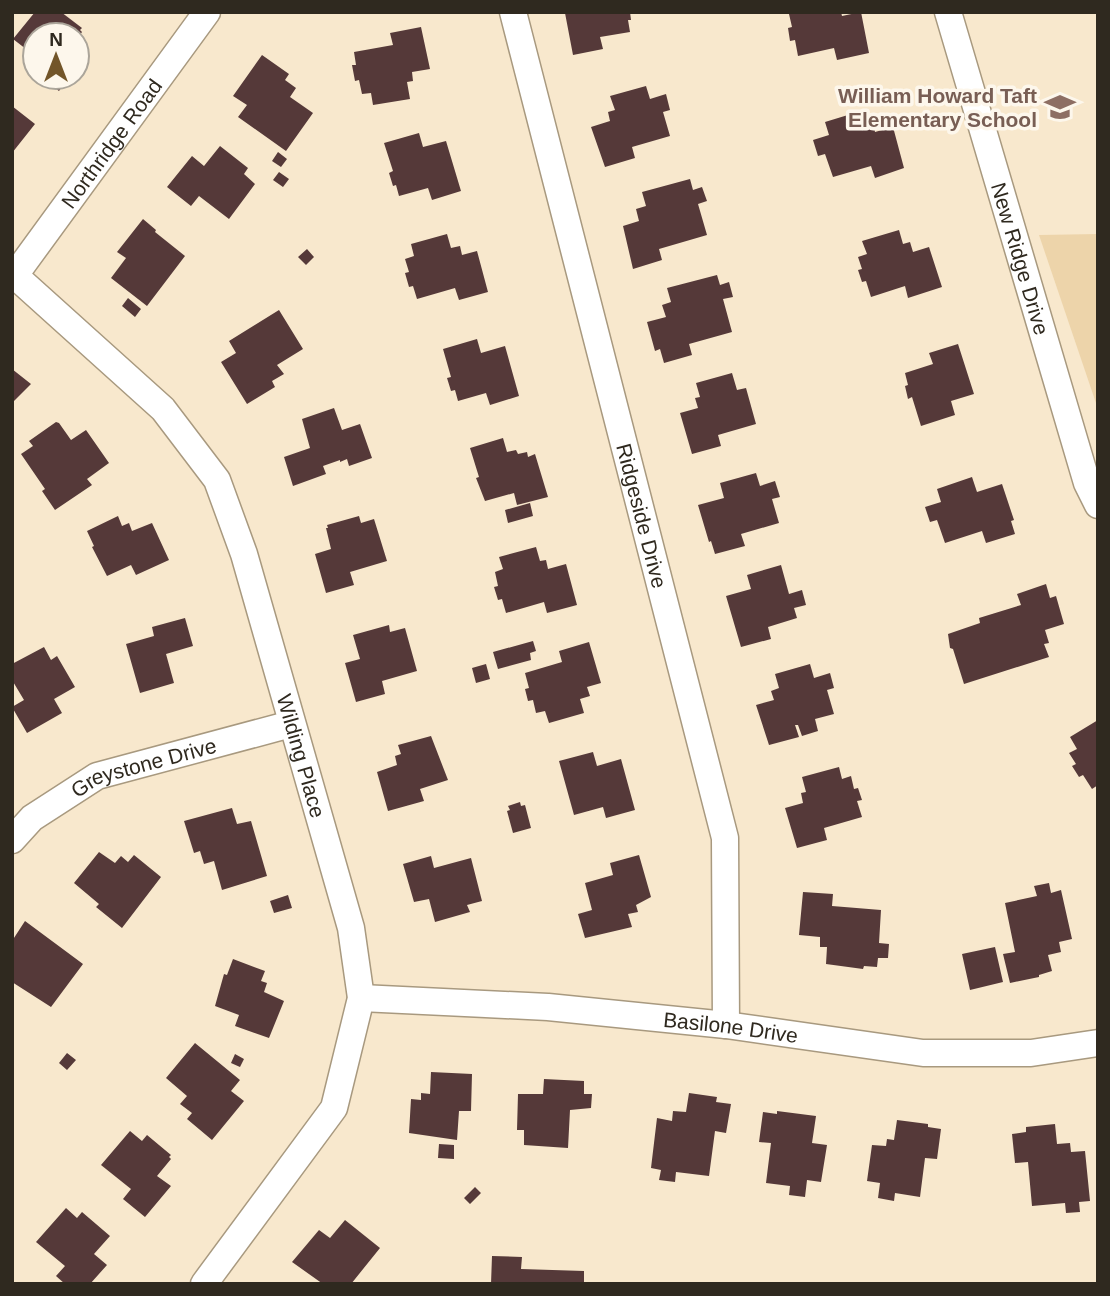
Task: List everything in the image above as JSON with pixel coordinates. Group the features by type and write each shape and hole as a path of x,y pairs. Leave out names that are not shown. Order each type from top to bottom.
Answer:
{"street":[{"name":"Northridge Road","path":"14,274 207,12"},
{"name":"Ridgeside Drive","path":"513,12 724,838 726,1025"},
{"name":"New Ridge Drive","path":"948,12 1087,483 1098,505"},
{"name":"Wilding Place","path":"14,274 163,409 217,481 244,554 351,928 361,998 334,1108 204,1284"},
{"name":"Greystone Drive","path":"12,841 32,818 97,776 291,724"},
{"name":"Basilone Drive","path":"361,998 548,1007 726,1025 923,1053 1031,1053 1098,1043"}],"shaded area":[{"path":"1098,234 1098,409 1039,235"}],"building":[{"path":"35,12 61,12 73,21 28,21"},
{"path":"630,12 630,32 600,37 603,49 573,55 565,13"},
{"path":"841,12 842,16 861,12 869,53 837,60 834,48 798,56 795,40 790,41 788,28 792,27 789,14"},
{"path":"421,27 430,69 412,72 413,81 407,82 410,99 373,105 371,93 362,94 359,80 355,81 352,65 356,65 354,52 393,45 390,33"},
{"path":"21,29 21,45 13,39"},
{"path":"262,55 289,74 285,80 296,88 290,97 313,113 286,151 238,117 247,105 233,96"},
{"path":"646,86 650,99 666,94 670,110 663,112 670,136 632,147 635,158 605,167 591,127 610,121 608,112 615,110 610,96"},
{"path":"12,106 35,124 12,153"},
{"path":"861,111 866,125 873,123 875,132 893,127 904,168 875,178 871,166 833,177 825,154 818,156 813,140 829,135 825,122"},
{"path":"419,133 423,147 446,141 461,191 432,200 428,188 399,196 389,173 393,171 384,143"},
{"path":"220,146 248,168 244,174 255,184 229,219 199,196 191,206 167,187 192,156 204,166"},
{"path":"278,152 287,159 281,167 272,161"},
{"path":"279,172 289,179 283,187 273,180"},
{"path":"690,179 693,190 702,187 707,201 698,204 707,235 659,249 662,260 633,269 623,226 639,221 636,209 646,206 642,192"},
{"path":"143,219 185,256 147,306 111,278 126,258 117,252"},
{"path":"899,230 903,244 910,242 913,252 929,247 942,287 908,298 905,286 871,297 866,281 862,282 858,270 862,269 858,257 867,254 862,241"},
{"path":"447,234 451,248 460,246 462,255 477,251 488,292 459,300 455,288 417,299 413,286 409,287 405,273 409,272 405,259 414,256 411,244"},
{"path":"307,249 314,257 306,265 298,257"},
{"path":"717,275 720,285 729,282 733,297 723,299 732,332 689,344 692,355 664,363 660,349 655,351 647,322 666,317 662,305 671,302 667,288"},
{"path":"128,298 141,309 135,317 122,306"},
{"path":"279,310 303,349 277,365 284,374 272,381 275,387 247,404 221,362 236,353 229,341"},
{"path":"477,339 481,353 505,346 519,396 490,405 486,393 458,401 447,378 451,377 443,349"},
{"path":"958,344 974,394 951,401 955,415 921,426 912,397 908,399 905,373 933,364 929,353"},
{"path":"12,369 31,384 12,403"},
{"path":"732,373 737,390 746,388 756,424 718,435 721,446 692,454 680,413 698,408 695,398 700,397 696,383"},
{"path":"334,408 342,430 360,424 372,458 349,466 347,459 323,466 326,474 293,486 284,457 310,448 302,419"},
{"path":"56,422 71,440 86,430 109,463 87,479 92,485 55,510 42,491 45,489 21,454 33,446 29,441"},
{"path":"503,438 507,452 527,452 528,457 535,454 548,497 517,505 514,493 485,501 476,478 479,477 470,448"},
{"path":"756,473 760,486 775,481 780,497 772,499 779,523 741,534 745,546 715,554 698,505 724,498 720,483"},
{"path":"972,477 977,492 1002,484 1014,520 1011,521 1015,534 986,543 982,531 945,543 937,520 930,522 925,507 941,502 937,489"},
{"path":"530,503 533,516 508,523 505,510"},
{"path":"118,516 122,526 129,523 132,531 152,523 169,560 136,575 131,565 107,576 87,531"},
{"path":"359,516 361,523 374,519 387,561 350,572 354,585 326,593 315,554 331,549 327,525"},
{"path":"536,547 540,561 546,560 548,569 566,564 577,605 547,613 544,602 506,613 502,599 498,600 494,587 498,586 495,572 503,569 499,557"},
{"path":"781,565 789,594 802,590 806,605 794,608 797,618 768,627 771,639 741,647 726,596 751,589 747,575"},
{"path":"1046,584 1050,598 1056,596 1064,624 1045,630 1049,643 1044,644 1049,657 964,684 953,649 950,648 948,634 980,623 979,618 1021,605 1017,594"},
{"path":"185,618 193,646 166,654 174,683 140,693 126,644 154,636 152,627"},
{"path":"389,625 390,632 405,628 417,671 382,681 385,694 356,702 345,663 360,659 353,635"},
{"path":"533,641 536,651 530,653 531,660 498,669 493,652"},
{"path":"589,642 601,683 587,687 590,696 580,699 584,713 549,723 545,711 536,713 533,700 528,701 525,689 529,688 525,673 562,662 559,651"},
{"path":"44,647 51,660 57,656 75,687 54,699 62,713 27,733 12,707 24,700 12,680 12,664"},
{"path":"486,664 490,679 476,683 472,668"},
{"path":"810,664 814,678 830,673 834,688 827,690 834,714 815,719 818,731 802,736 798,725 795,725 799,737 769,745 756,705 774,700 771,691 779,688 775,674"},
{"path":"1098,720 1098,785 1092,789 1083,775 1079,777 1072,766 1076,764 1069,753 1077,749 1070,737"},
{"path":"431,736 448,780 420,789 424,801 388,811 377,772 397,765 395,756 401,754 398,745"},
{"path":"593,752 597,766 621,759 635,810 606,818 603,807 574,815 559,761"},
{"path":"839,767 842,779 851,776 854,789 858,788 862,800 857,801 862,817 824,828 827,840 797,848 785,808 803,803 801,793 806,792 802,777"},
{"path":"520,802 521,806 525,805 531,828 513,833 508,806"},
{"path":"232,808 237,824 251,821 267,876 222,890 214,861 204,864 200,851 194,853 184,821"},
{"path":"99,852 115,863 121,856 128,862 134,855 161,877 122,928 96,907 99,904 74,883"},
{"path":"639,855 651,897 636,905 638,912 628,914 632,927 585,938 578,914 592,910 585,883 613,875 610,863"},
{"path":"431,856 434,868 471,858 482,901 467,905 470,912 435,922 429,899 414,902 403,864"},
{"path":"1049,883 1051,893 1061,890 1072,939 1059,942 1061,952 1048,955 1052,971 1039,977 1010,983 1003,954 1015,952 1005,903 1037,896 1034,886"},
{"path":"803,892 833,894 832,906 881,910 879,943 889,944 888,958 878,958 877,967 864,966 863,969 826,964 827,947 820,947 820,937 799,935"},
{"path":"288,895 292,908 274,913 270,901"},
{"path":"25,921 83,964 51,1007 12,982 12,941"},
{"path":"995,947 1003,982 970,990 962,954"},
{"path":"233,959 265,971 261,981 267,983 264,992 284,1001 269,1038 235,1026 239,1015 215,1006 224,974 227,975"},
{"path":"195,1043 240,1080 231,1091 244,1101 212,1140 187,1119 192,1113 180,1104 187,1096 166,1078"},
{"path":"67,1053 76,1060 67,1070 59,1063"},
{"path":"235,1054 244,1059 240,1067 231,1063"},
{"path":"431,1072 472,1074 471,1111 459,1111 457,1140 409,1133 411,1099 421,1100 421,1093 430,1094"},
{"path":"544,1079 584,1081 584,1094 592,1094 591,1108 570,1110 568,1148 524,1145 524,1130 517,1130 518,1094 543,1094"},
{"path":"689,1093 717,1097 716,1102 731,1104 726,1133 715,1131 709,1176 676,1172 675,1182 659,1180 661,1170 651,1168 657,1118 672,1121 673,1111 686,1112"},
{"path":"777,1111 816,1116 812,1143 827,1145 821,1182 807,1180 805,1197 789,1195 790,1186 766,1183 771,1143 759,1142 763,1112 777,1114"},
{"path":"897,1120 928,1124 928,1127 941,1129 937,1159 925,1158 920,1197 895,1193 894,1201 878,1198 880,1183 867,1181 872,1145 886,1146 887,1139 894,1140"},
{"path":"1055,1124 1057,1144 1070,1143 1071,1152 1085,1151 1090,1201 1079,1202 1080,1212 1066,1213 1065,1203 1032,1206 1028,1162 1015,1163 1012,1134 1026,1132 1026,1127"},
{"path":"130,1131 142,1141 147,1135 171,1155 171,1159 157,1176 171,1186 145,1217 123,1199 131,1189 101,1165"},
{"path":"439,1144 454,1145 454,1159 438,1158"},
{"path":"475,1187 481,1193 470,1204 464,1198"},
{"path":"66,1208 77,1218 82,1212 110,1236 94,1254 107,1265 90,1284 65,1284 56,1276 65,1266 36,1242"},
{"path":"345,1220 380,1248 351,1284 323,1284 292,1262 319,1230 330,1238"},
{"path":"492,1256 522,1257 521,1269 584,1271 584,1284 491,1284"}],"place":[{"name":"William Howard Taft Elementary School","path":"1060,107"}]}
